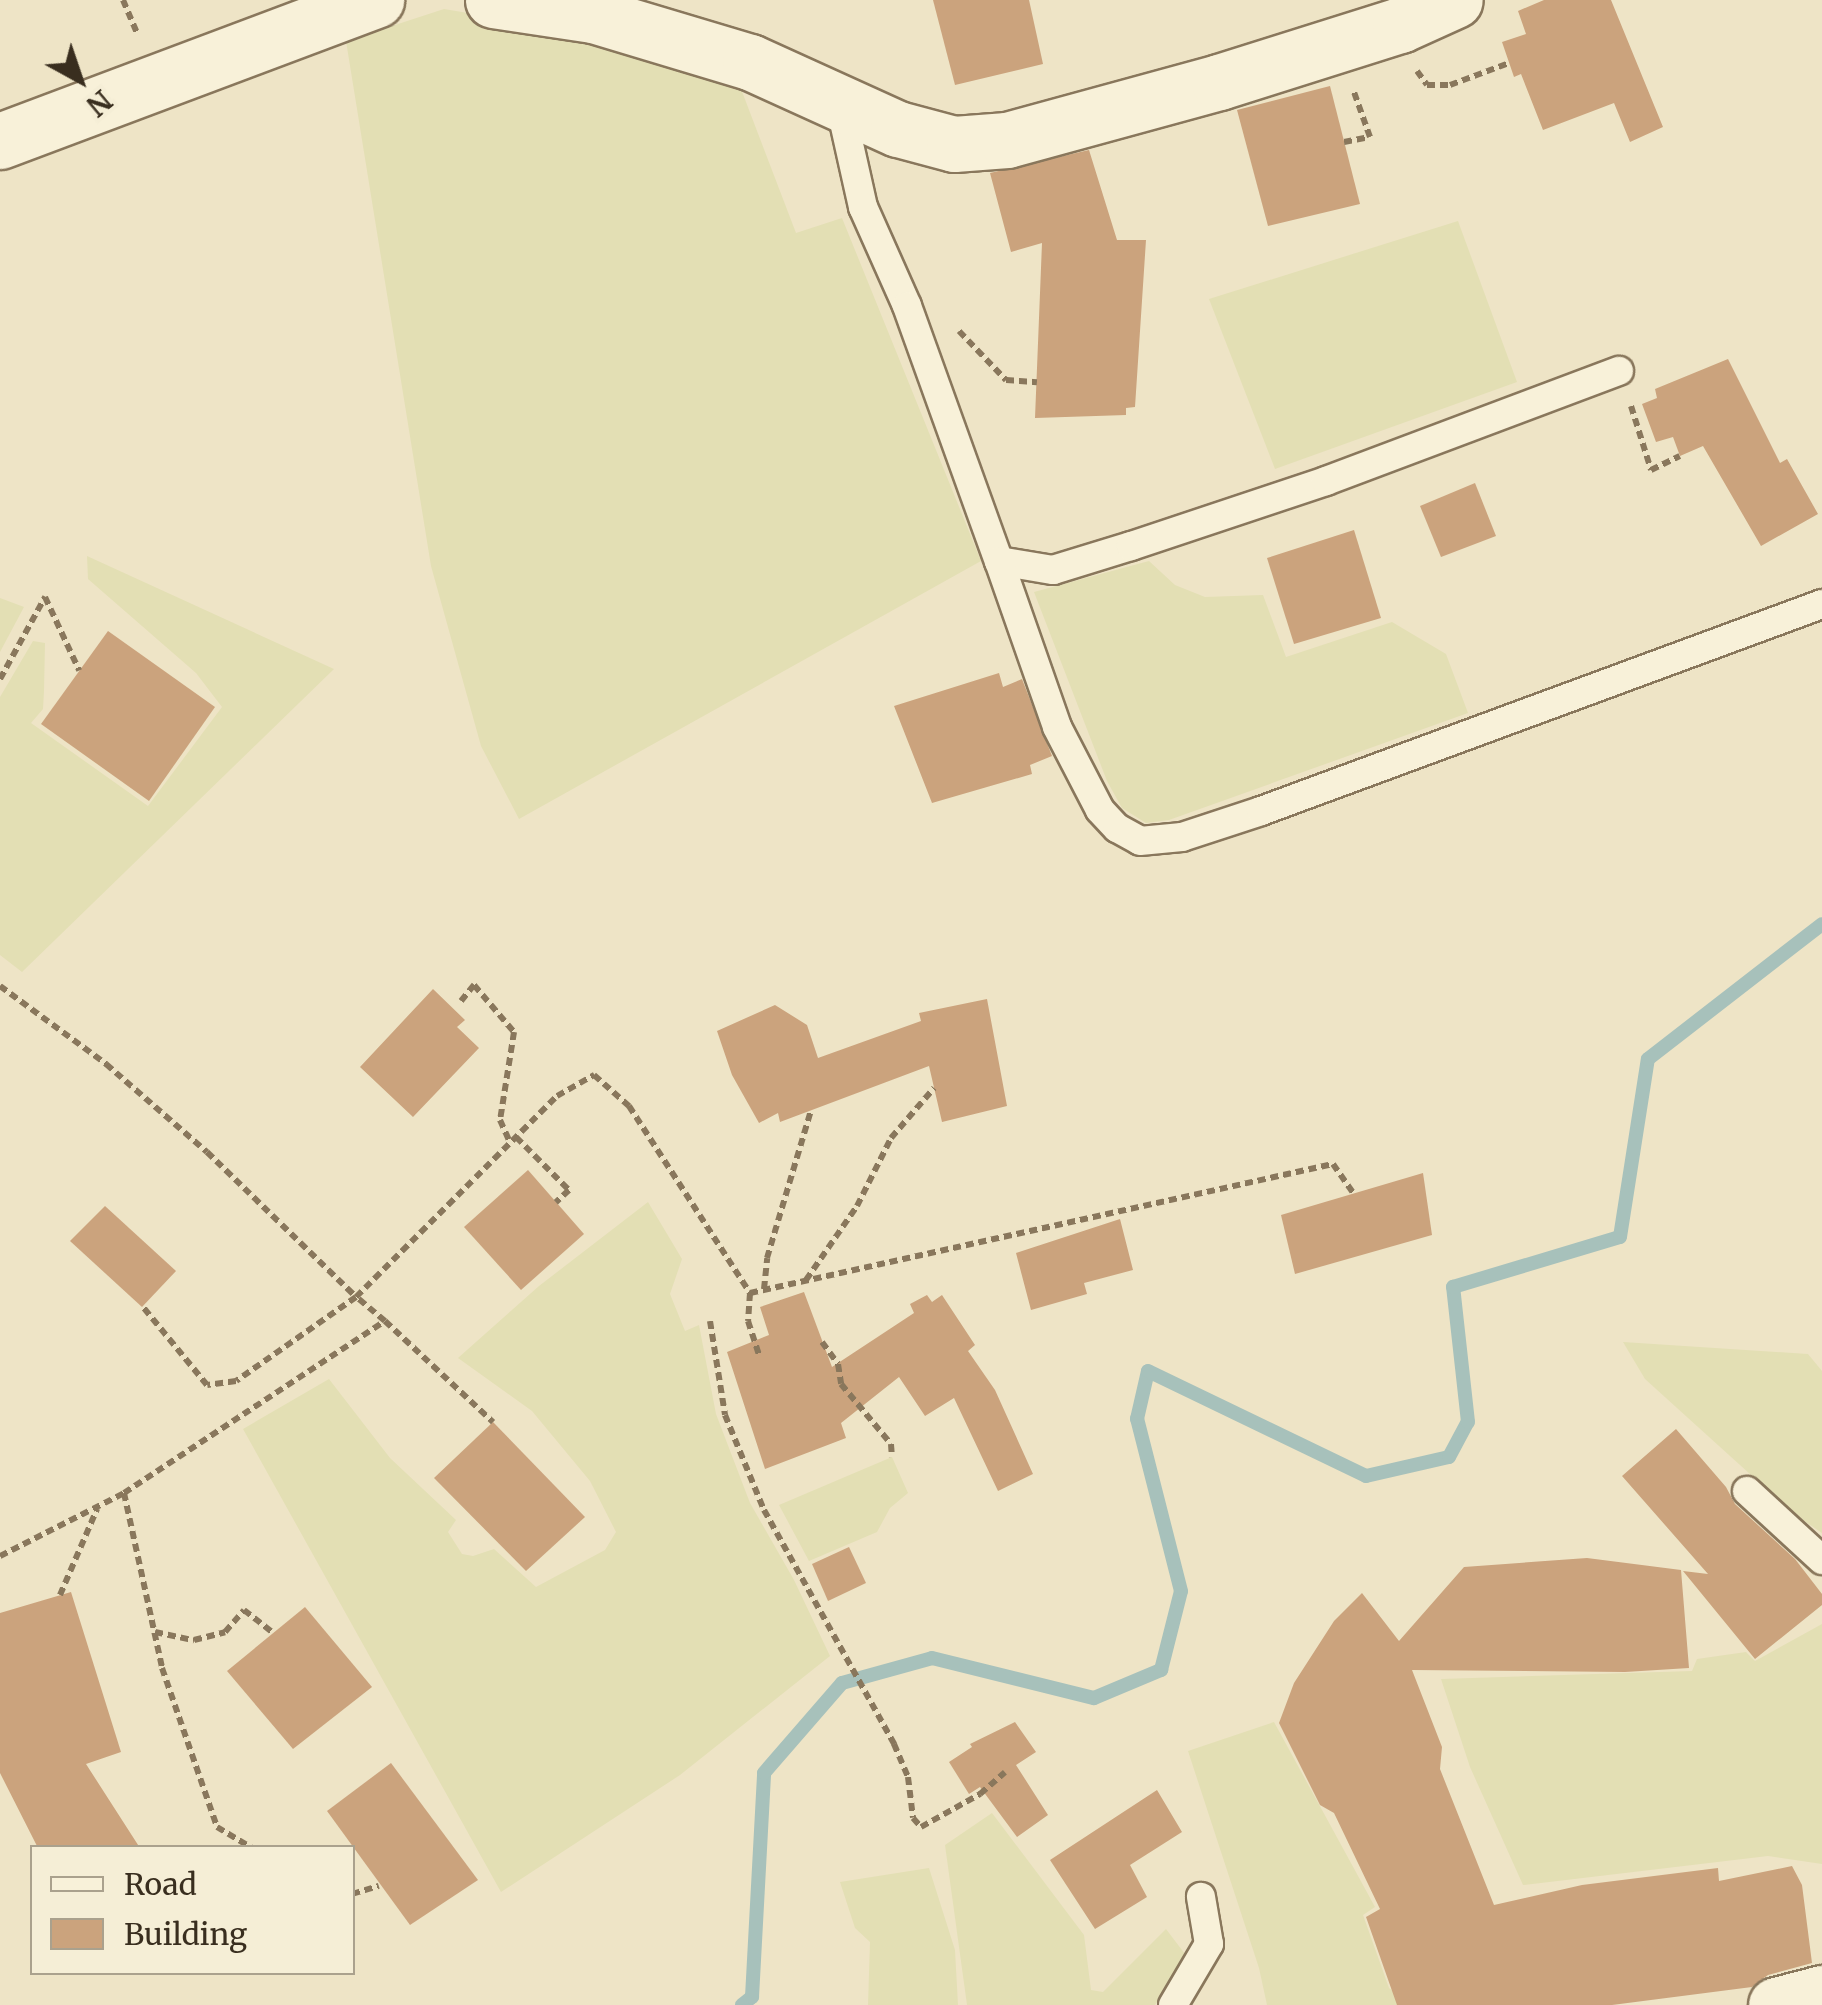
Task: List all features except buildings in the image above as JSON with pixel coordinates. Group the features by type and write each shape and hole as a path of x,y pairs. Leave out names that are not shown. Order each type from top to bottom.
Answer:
{"street":[{"path":"0,141 376,0"},
{"path":"494,0 593,16 724,54 898,129 954,144 1006,140 1219,82 1389,29 1456,0"},
{"path":"1776,2005 1822,1992"}],"lane":[{"path":"840,104 863,207 904,300 1057,727 1100,810 1116,828 1140,841 1182,837 1280,805 1698,646 1796,617 1822,604"},
{"path":"1000,560 1053,570 1326,480 1619,370"},
{"path":"1747,1491 1822,1560"},
{"path":"1173,2005 1210,1944 1201,1898"}],"path":[{"path":"1389,29 1427,85 1450,85 1509,63"},
{"path":"1337,44 1370,137 1344,142"},
{"path":"904,300 943,315 1006,380 1037,382"},
{"path":"1619,370 1651,470 1680,456"},
{"path":"0,679 46,597 80,670"},
{"path":"460,1000 474,985 514,1032 500,1120 512,1139 569,1190 556,1202"},
{"path":"0,986 121,1076 493,1422"},
{"path":"142,1307 206,1385 236,1380 356,1297 557,1096 594,1075 630,1106 750,1293 748,1321 759,1355"},
{"path":"806,1280 857,1206 891,1138 934,1088"},
{"path":"764,1289 767,1258 811,1110"},
{"path":"750,1293 1333,1164 1353,1193"},
{"path":"710,1320 725,1416 764,1510 894,1744 908,1777 914,1818 921,1827 980,1794 1005,1772"},
{"path":"0,1556 124,1492 385,1321"},
{"path":"822,1342 838,1364 841,1384 891,1444 892,1456"},
{"path":"124,1492 162,1668 218,1827 247,1845"},
{"path":"60,1595 98,1506"},
{"path":"154,1632 194,1640 225,1632 244,1610 273,1633"},
{"path":"355,1893 379,1886"}],"shaded area":[{"path":"444,9 498,18 738,81 796,233 842,218 981,561 519,819 481,746 431,566 346,41"},
{"path":"1458,221 1517,382 1275,469 1209,299"},
{"path":"87,556 334,669 22,972 0,955 0,697 33,641 45,643 44,691 43,709 31,723 148,806 222,707 196,673 88,579"},
{"path":"1149,561 1175,585 1205,597 1263,595 1286,657 1392,622 1446,654 1468,713 1169,820 1146,823 1122,808 1107,781 1034,592"},
{"path":"0,598 24,607 0,652"},
{"path":"648,1202 682,1259 670,1294 685,1331 699,1325 716,1414 750,1503 794,1580 830,1656 680,1775 501,1892 243,1429 329,1379 390,1458 456,1520 448,1532 462,1554 473,1556 494,1549 536,1587 605,1550 616,1532 590,1481 532,1411 458,1358 539,1286"},
{"path":"1623,1342 1808,1354 1822,1371 1822,1533 1794,1514 1645,1379"},
{"path":"892,1457 908,1493 890,1508 877,1532 809,1561 779,1505"},
{"path":"1822,1624 1822,1864 1768,1856 1523,1885 1470,1767 1441,1679 1692,1671 1697,1659 1746,1652 1755,1661"},
{"path":"1274,1722 1375,1907 1363,1915 1389,1988 1411,2005 1267,2005 1259,1968 1188,1751"},
{"path":"992,1813 1084,1935 1091,1990 1103,1992 1166,1929 1188,1958 1155,2005 967,2005 945,1845"},
{"path":"929,1868 955,1950 958,2005 868,2005 870,1942 855,1928 840,1882"}],"waterway":[{"path":"742,2005 752,1997 764,1773 842,1683 932,1658 1094,1698 1161,1670 1181,1591 1137,1419 1148,1371 1366,1476 1449,1457 1468,1422 1453,1287 1620,1237 1648,1059 1822,924"}]}
